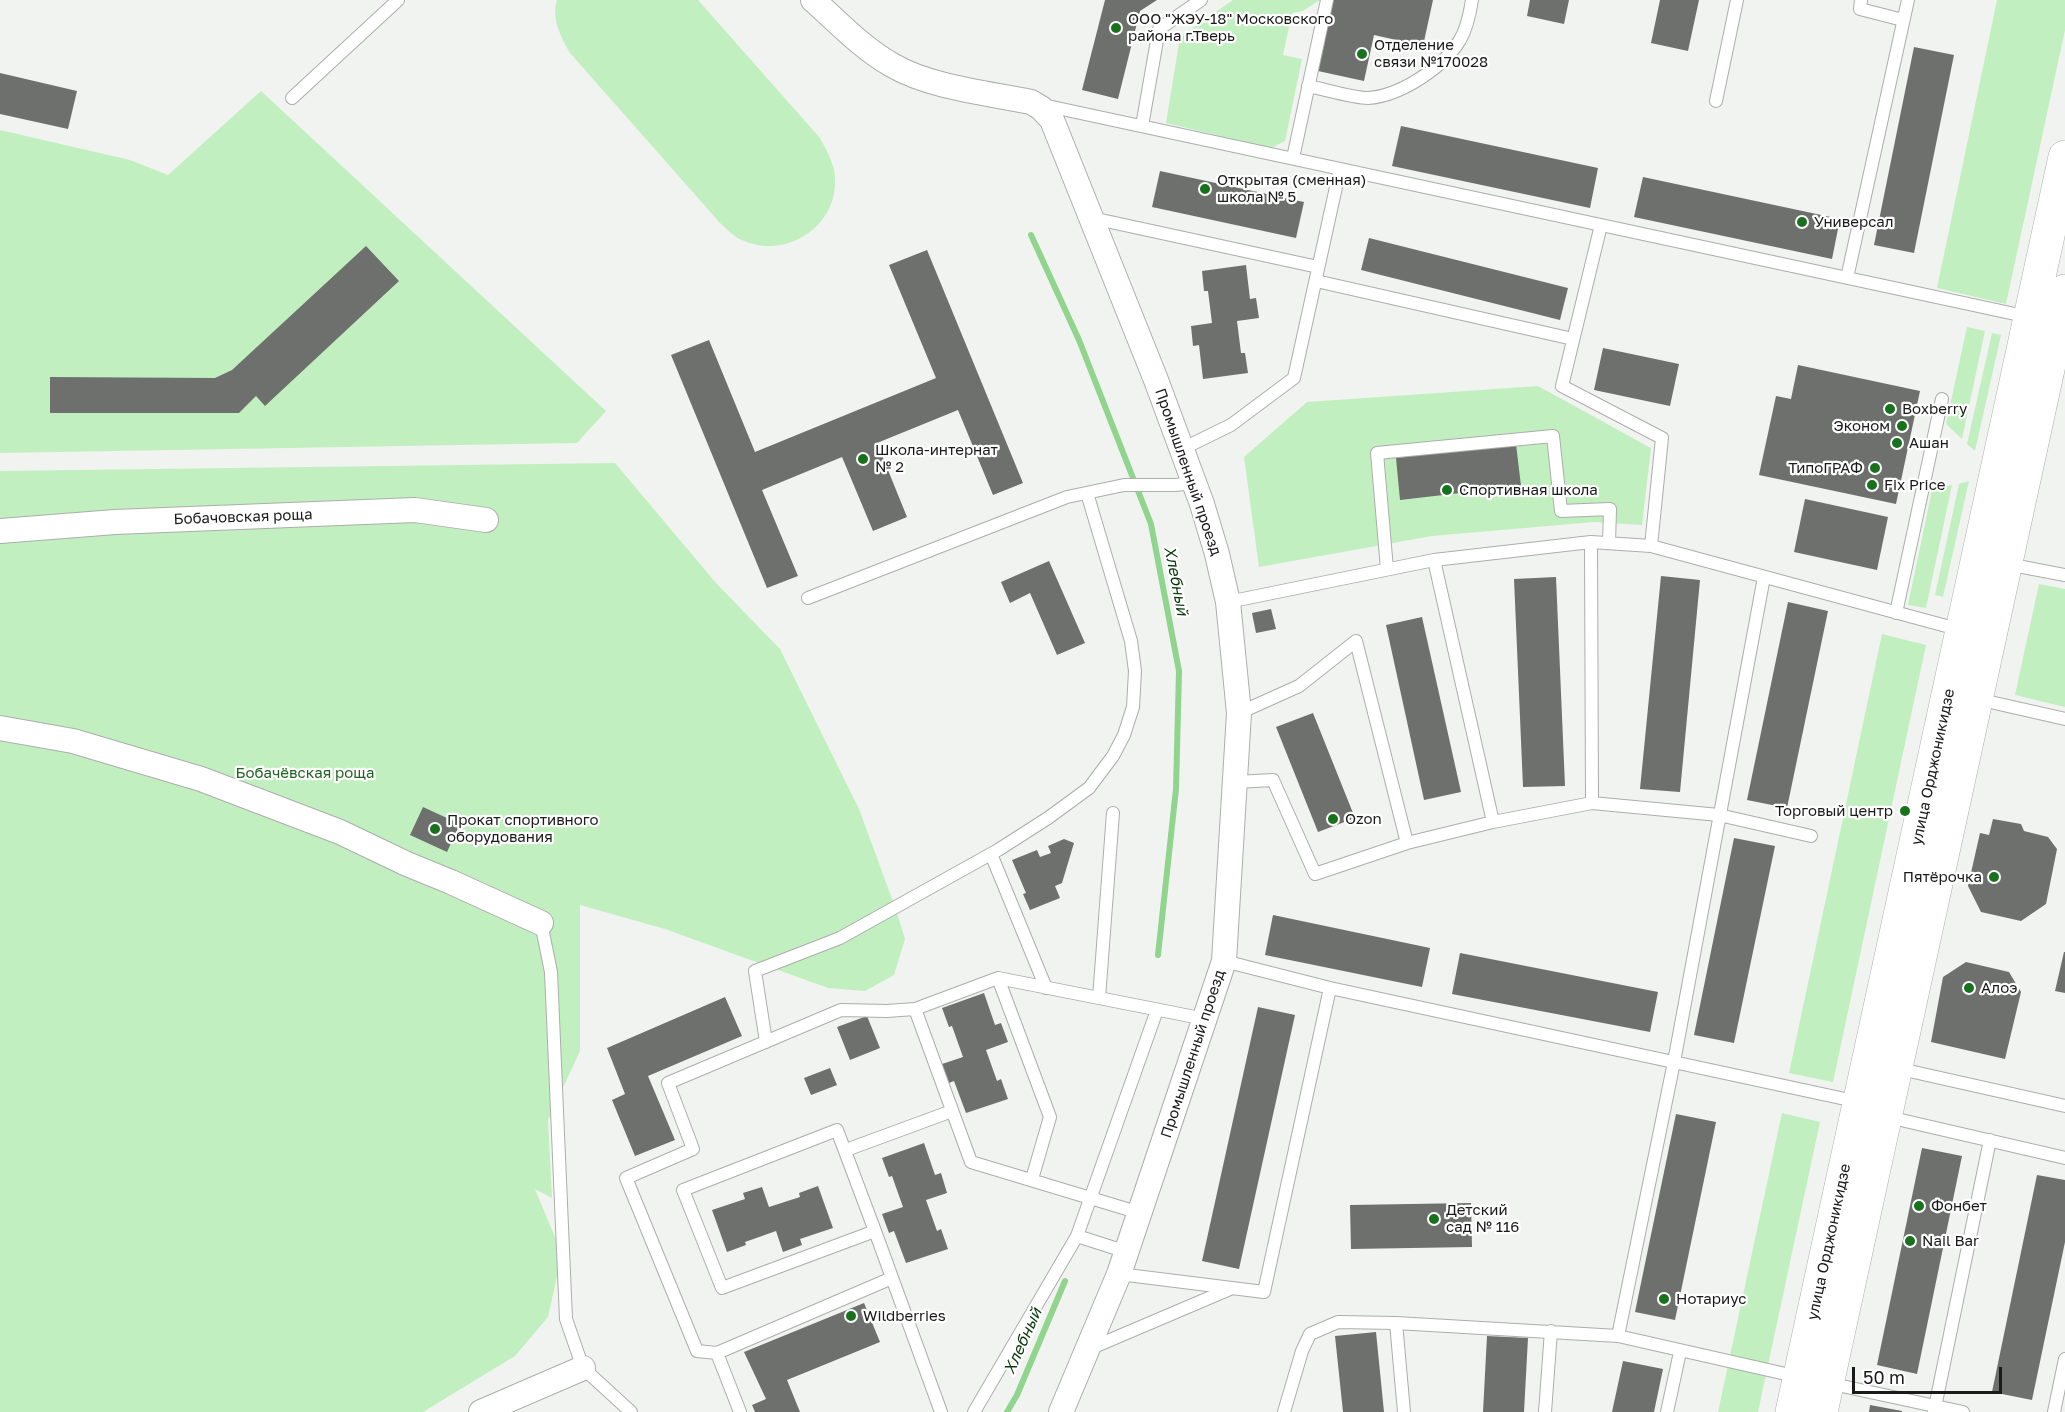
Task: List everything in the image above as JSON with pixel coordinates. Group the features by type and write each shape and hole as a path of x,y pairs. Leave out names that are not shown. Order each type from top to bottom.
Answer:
{"main road":[{"name":"улица Орджоникидзе","path":"1792,1412 1816,1391 1873,1109 1955,663 2065,157"},
{"name":"улица Орджоникидзе","path":"1873,1109 1896,1068 2065,291"},
{"path":"1955,663 1961,686 1976,699"}],"street":[{"name":"Промышленный проезд","path":"813,0 873,52 904,72 936,82 1030,102 1041,108 1052,120 1182,449 1217,554 1228,602 1239,713 1224,962 1123,1263 1061,1412"},
{"name":"Бобачовская роща","path":"0,531 126,522 415,510 486,520"},
{"path":"0,728 73,741 201,779 339,831 407,864 541,923"},
{"path":"480,1412 583,1368"}],"lane":[{"path":"292,98 399,0"},
{"path":"1142,126 1159,29 1201,0"},
{"path":"1293,158 1327,0"},
{"path":"1308,86 1367,98 1398,90 1424,76 1453,49 1460,40 1469,17 1472,0"},
{"path":"1716,101 1737,0"},
{"path":"1861,0 1860,9 1903,20"},
{"path":"1847,278 1908,0"},
{"path":"1030,102 2030,317"},
{"path":"1182,449 1231,425 1294,378 1340,169"},
{"path":"1092,218 1318,267"},
{"path":"1601,225 1562,386 1662,438 1651,546"},
{"path":"1316,280 1573,339"},
{"path":"1896,613 1942,399"},
{"path":"1387,569 1377,453 1553,436 1561,511 1610,509 1609,543"},
{"path":"808,598 1067,497 1124,485 1194,483"},
{"path":"766,1042 755,971 840,938 991,854 1048,818 1089,788 1113,756 1124,735 1133,707 1135,671 1131,641 1087,492"},
{"path":"1228,602 1434,560 1591,542 1651,546 1962,630"},
{"path":"1591,542 1592,803"},
{"path":"1434,560 1492,822"},
{"path":"2006,563 2065,575"},
{"path":"1618,1336 1674,1062 1764,577"},
{"path":"1239,713 1299,686 1356,641 1407,843"},
{"path":"1976,699 2065,719"},
{"path":"1236,782 1273,780 1315,874 1407,843 1492,822 1592,803 1719,814 1811,836"},
{"path":"1099,998 1113,813"},
{"path":"991,854 1046,988"},
{"path":"541,923 551,972 566,1319 583,1368 631,1412"},
{"path":"1224,962 1329,988 1674,1062 1873,1109 2065,1158"},
{"path":"998,978 1050,1117 1032,1179"},
{"path":"892,1278 717,1353 697,1351 626,1178 693,1149 668,1083 841,1010 915,1009 998,978 1205,1019"},
{"path":"1077,1236 1123,1263 1264,1293 1329,988"},
{"path":"915,1009 971,1162 1140,1213"},
{"path":"974,1412 1077,1236 1157,1010"},
{"path":"1896,1068 2065,1106"},
{"path":"846,1150 952,1111"},
{"path":"875,1232 722,1288 682,1190 837,1130 846,1150 941,1412"},
{"path":"1935,1409 1989,1140"},
{"path":"1089,1349 1232,1288"},
{"path":"1284,1412 1302,1351 1310,1334 1338,1323 1396,1323 1618,1336 1816,1391 1963,1412"},
{"path":"1396,1323 1404,1412"},
{"path":"1545,1412 1551,1331"},
{"path":"1666,1412 1680,1352"},
{"path":"717,1353 740,1412"},
{"path":"2055,1412 2065,1359"}],"green space":[{"path":"557,0 698,0 820,138 835,173 835,186 832,202 825,216 815,228 788,243 773,246 757,245 733,235 570,53 556,21"},
{"path":"1233,0 1326,0 1326,2 1318,1 1303,11 1292,13 1283,55 1302,59 1285,141 1273,147 1166,123 1180,37"},
{"path":"1997,0 2065,0 2065,30 2006,304 1937,288"},
{"path":"261,91 606,411 577,443 0,453 0,130 130,160 168,175"},
{"path":"1967,327 1985,331 1962,439 1946,424"},
{"path":"1992,333 2001,335 1975,451 1967,444"},
{"name":"Спортивная школа","path":"1538,386 1651,448 1642,525 1594,522 1432,536 1259,567 1244,457 1307,402"},
{"name":"Бобачёвская роща","path":"615,463 716,583 780,649 859,809 895,907 905,939 894,975 865,991 828,988 665,929 580,905 580,1051 548,1120 552,1198 535,1189 562,1254 548,1317 515,1356 423,1412 0,1412 0,471"},
{"path":"1969,481 1943,597 1935,595 1959,484"},
{"path":"1952,485 1926,608 1908,605 1932,490"},
{"path":"2039,584 2065,589 2065,707 2015,695"},
{"path":"1882,634 1926,645 1833,1082 1789,1073"},
{"path":"1782,1113 1820,1122 1758,1412 1718,1412"}],"building":[{"path":"1105,0 1157,0 1140,11 1118,99 1082,90"},
{"path":"1333,0 1433,0 1423,46 1374,35 1364,81 1318,71"},
{"path":"1530,0 1569,0 1564,24 1527,16"},
{"path":"1660,0 1699,0 1688,51 1651,43"},
{"path":"1914,47 1954,55 1914,253 1874,245"},
{"path":"0,73 77,91 68,129 0,114"},
{"path":"1401,126 1598,168 1590,208 1392,166"},
{"path":"1160,171 1304,202 1296,238 1152,207"},
{"path":"1643,177 1840,219 1832,259 1634,217"},
{"path":"1369,238 1568,288 1560,320 1361,270"},
{"path":"366,246 399,281 265,406 256,396 239,413 50,413 50,377 215,378 232,370"},
{"path":"927,250 1023,483 993,495 958,410 877,443 907,517 873,531 842,457 762,490 798,576 767,588 671,355 709,340 755,452 936,378 889,265"},
{"path":"1246,265 1250,299 1256,298 1259,318 1237,321 1241,353 1245,353 1248,373 1203,379 1199,345 1193,346 1191,326 1212,323 1208,291 1204,291 1202,271"},
{"path":"1603,348 1679,364 1670,406 1594,390"},
{"path":"1798,365 1920,391 1896,504 1759,475 1776,396 1791,399"},
{"path":"1516,444 1521,486 1400,500 1396,458"},
{"path":"1805,499 1888,517 1877,570 1794,552"},
{"path":"1049,561 1085,643 1057,655 1030,593 1010,603 1001,582"},
{"path":"1661,576 1700,580 1680,792 1640,789"},
{"path":"1556,577 1565,786 1523,787 1514,579"},
{"path":"1788,602 1828,611 1787,808 1747,800"},
{"path":"1271,609 1276,629 1256,633 1252,613"},
{"path":"1422,617 1461,792 1424,800 1386,625"},
{"path":"1313,713 1355,818 1318,832 1276,727"},
{"name":"Прокат спортивного оборудования","path":"423,807 460,824 447,852 410,835"},
{"path":"1993,819 2021,824 2024,831 2048,837 2057,849 2046,904 2021,921 1981,912 1968,886 1980,833 1989,835"},
{"path":"1734,838 1775,846 1734,1043 1694,1035"},
{"path":"1064,839 1074,843 1062,883 1055,886 1060,898 1030,910 1023,894 1026,893 1012,860 1037,850 1040,857 1051,853 1048,846"},
{"path":"1273,915 1430,948 1422,987 1265,955"},
{"path":"2065,952 2065,993 2055,991"},
{"path":"1460,953 1658,992 1650,1032 1452,994"},
{"path":"1966,962 2009,972 2021,992 2005,1059 1931,1042 1943,977"},
{"path":"984,993 995,1025 1001,1023 1008,1042 986,1050 997,1081 1001,1079 1008,1099 966,1113 954,1081 949,1083 942,1064 963,1057 952,1026 949,1027 942,1008"},
{"path":"725,997 742,1036 648,1076 675,1140 635,1156 612,1100 625,1094 607,1048"},
{"path":"1258,1007 1295,1015 1239,1269 1202,1261"},
{"path":"867,1016 880,1048 850,1060 837,1027"},
{"path":"830,1068 837,1085 811,1095 804,1078"},
{"path":"1676,1114 1716,1122 1675,1320 1635,1312"},
{"path":"924,1143 935,1175 941,1173 947,1193 926,1200 937,1231 941,1229 948,1249 906,1263 894,1231 889,1233 882,1214 903,1207 892,1176 889,1177 882,1158"},
{"path":"1922,1148 1962,1156 1917,1374 1877,1365"},
{"path":"2037,1175 2065,1180 2065,1242 2032,1400 1992,1392"},
{"path":"818,1186 833,1228 800,1239 802,1245 783,1252 776,1231 745,1242 746,1245 727,1252 712,1210 745,1199 743,1193 762,1187 769,1207 800,1197 799,1193"},
{"path":"1471,1203 1472,1247 1351,1249 1350,1205"},
{"path":"864,1303 880,1342 787,1380 800,1412 755,1412 752,1405 766,1399 744,1352"},
{"path":"1376,1332 1384,1412 1343,1412 1335,1336"},
{"path":"1487,1336 1528,1338 1524,1412 1483,1412"},
{"path":"1623,1361 1663,1369 1654,1412 1612,1412"},
{"path":"1870,1405 1902,1411 1902,1412 1869,1412"}],"waterway":[{"name":"Хлебный","path":"1031,235 1079,340 1151,524 1179,671 1176,789 1158,955"},
{"name":"Хлебный","path":"1007,1412 1017,1395 1065,1281"}],"place":[{"name":"ООО \"ЖЭУ-18\" Московского района г.Тверь","path":"1116,28"},
{"name":"Отделение связи №170028","path":"1362,54"},
{"name":"Открытая (сменная) школа № 5","path":"1205,189"},
{"name":"Универсал","path":"1802,222"},
{"name":"Boxberry","path":"1890,409"},
{"name":"Эконом","path":"1902,426"},
{"name":"Ашан","path":"1897,443"},
{"name":"Школа-интернат № 2","path":"863,459"},
{"name":"ТипоГРАФ","path":"1875,468"},
{"name":"Fix Price","path":"1872,485"},
{"name":"Спортивная школа","path":"1447,490"},
{"name":"Торговый центр","path":"1905,811"},
{"name":"Ozon","path":"1333,819"},
{"name":"Прокат спортивного оборудования","path":"435,829"},
{"name":"Пятёрочка","path":"1994,877"},
{"name":"Алоэ","path":"1969,988"},
{"name":"Фонбет","path":"1919,1206"},
{"name":"Детский сад № 116","path":"1434,1219"},
{"name":"Nail Bar","path":"1910,1241"},
{"name":"Нотариус","path":"1664,1299"},
{"name":"Wildberries","path":"851,1316"}]}
